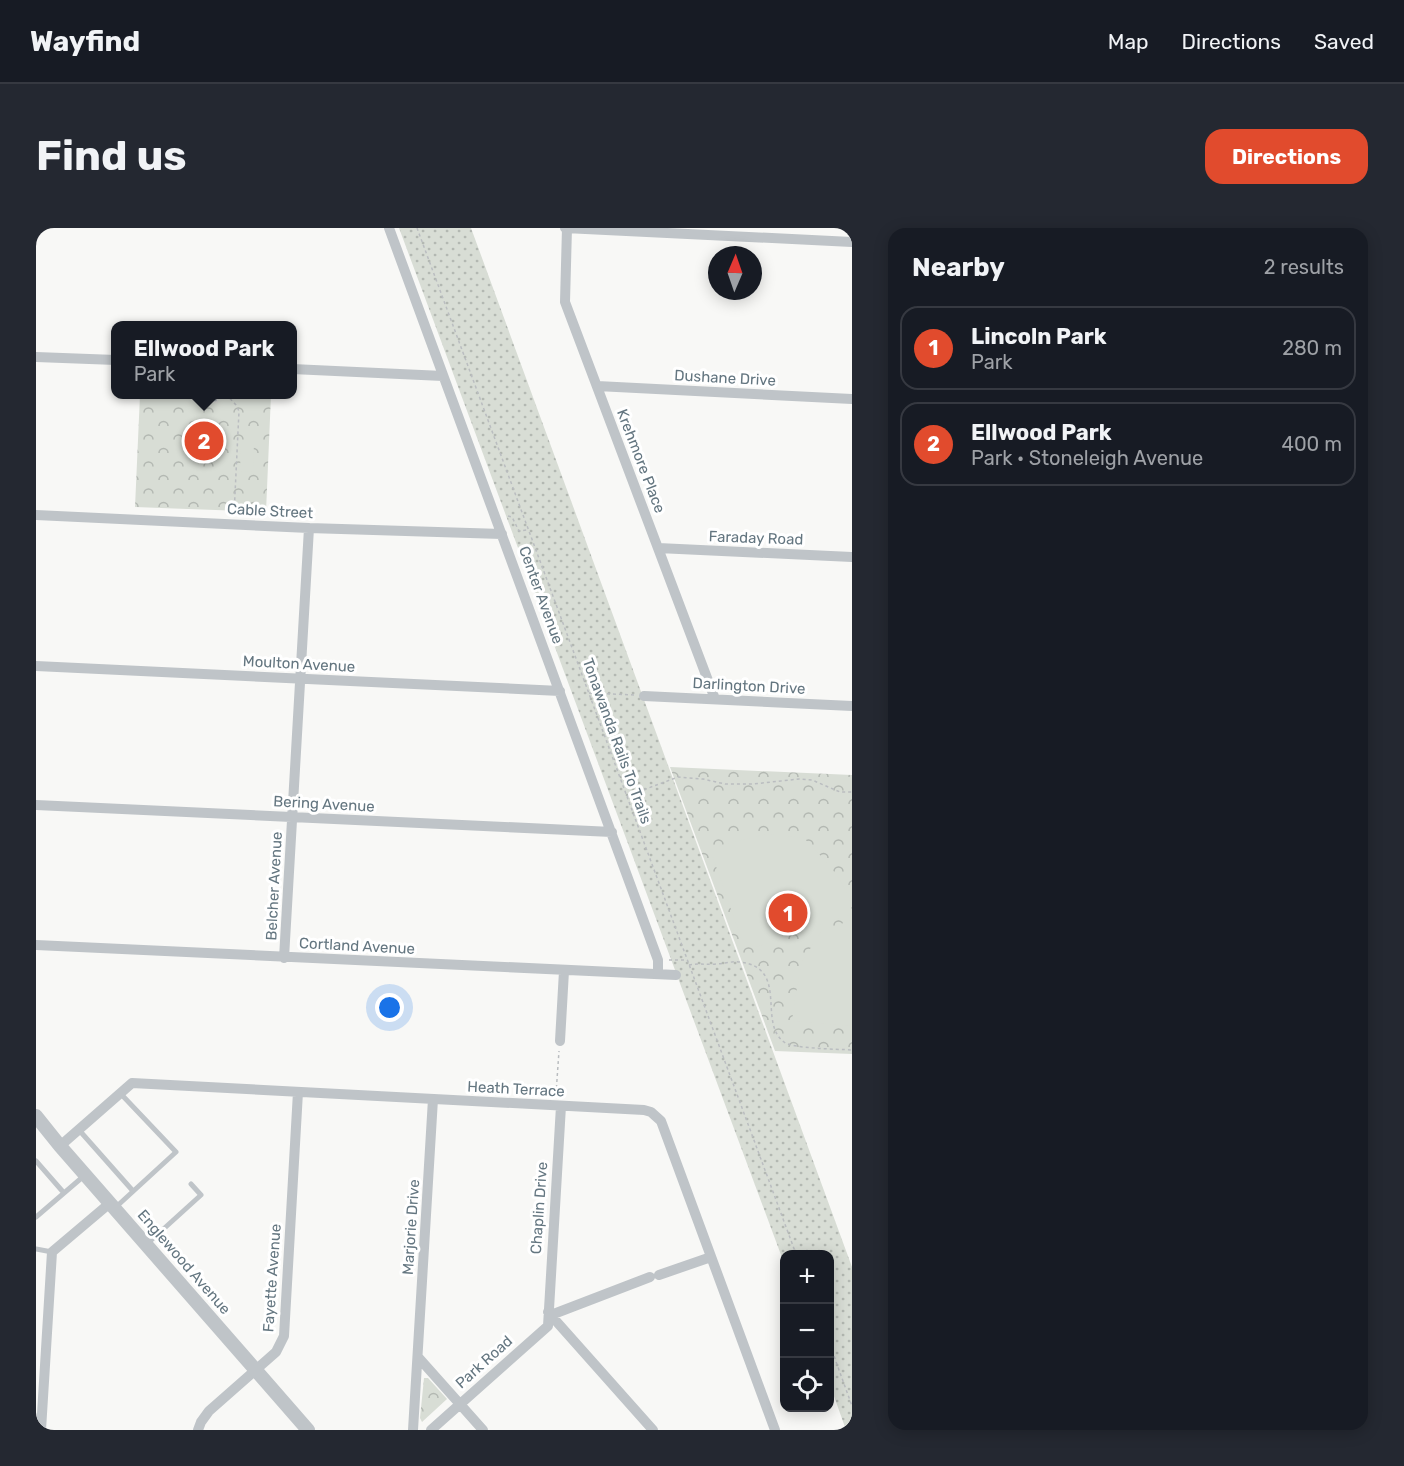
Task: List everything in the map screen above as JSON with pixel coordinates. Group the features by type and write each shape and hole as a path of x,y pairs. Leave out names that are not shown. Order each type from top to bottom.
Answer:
{"street":[{"name":"Center Avenue","path":"389,228 612,832 658,960 658,974"},
{"path":"566,228 852,242"},
{"name":"Krehmore Place","path":"566,228 566,302 715,699"},
{"path":"36,357 111,360"},
{"path":"297,369 443,376"},
{"name":"Dushane Drive","path":"597,386 852,399"},
{"name":"Cable Street","path":"36,515 309,528 502,534"},
{"name":"Belcher Avenue","path":"284,958 309,528"},
{"name":"Faraday Road","path":"658,548 852,557"},
{"name":"Moulton Avenue","path":"36,666 560,691"},
{"name":"Darlington Drive","path":"644,696 852,706"},
{"name":"Bering Avenue","path":"36,805 612,832"},
{"name":"Cortland Avenue","path":"36,945 676,975"},
{"path":"560,1041 564,971"},
{"name":"Heath Terrace","path":"60,1146 132,1083 644,1110 657,1116 661,1121 775,1430"},
{"name":"Fayette Avenue","path":"198,1430 209,1411 276,1352 284,1336 298,1092"},
{"name":"Marjorie Drive","path":"413,1430 434,1099"},
{"name":"Chaplin Drive","path":"550,1314 558,1106"},
{"name":"Englewood Avenue","path":"38,1122 308,1430"},
{"path":"40,1430 52,1252 112,1205"},
{"path":"653,1430 550,1314 711,1257"},
{"name":"Park Road","path":"431,1430 548,1326 550,1314"},
{"path":"418,1357 483,1430"}],"lane":[{"path":"112,1205 134,1191 176,1152 120,1093"},
{"path":"79,1130 134,1191"},
{"path":"36,1161 64,1193"},
{"path":"36,1217 86,1175"},
{"path":"146,1244 201,1195 191,1184"},
{"path":"36,1249 52,1252"}],"path":[{"name":"Tonawanda Rails To Trails","path":"417,228 795,1250"},
{"path":"231,399 238,411 234,516"},
{"path":"505,517 512,517 519,531 528,530"},
{"path":"588,693 644,696"},
{"path":"626,796 678,777 725,784 812,780 840,792 852,792"},
{"path":"664,960 686,960"},
{"path":"688,965 732,962 755,967 767,979 770,988 772,1020 782,1041 792,1046 852,1050"},
{"path":"558,1106 560,1041"},
{"path":"834,1357 852,1407"}],"green space":[{"path":"399,228 471,228 852,1267 852,1430 846,1430 834,1396 834,1250 780,1250 780,1252"},
{"path":"140,399 271,399 266,512 135,507"},
{"path":"241,443 254,443 253,472 240,471"},
{"path":"670,767 852,775 852,1054 775,1051"},
{"path":"767,834 804,838 842,883 851,903 852,914 756,947 741,938 710,849"},
{"path":"852,920 852,1026 792,1021 802,962 821,931"},
{"path":"424,1378 428,1378 447,1399 422,1422 420,1418"}],"building":[{"path":"208,399 217,399 217,402 208,402"}],"place":[{"name":"Ellwood Park","path":"204,441"},
{"name":"Lincoln Park","path":"788,913"}]}
